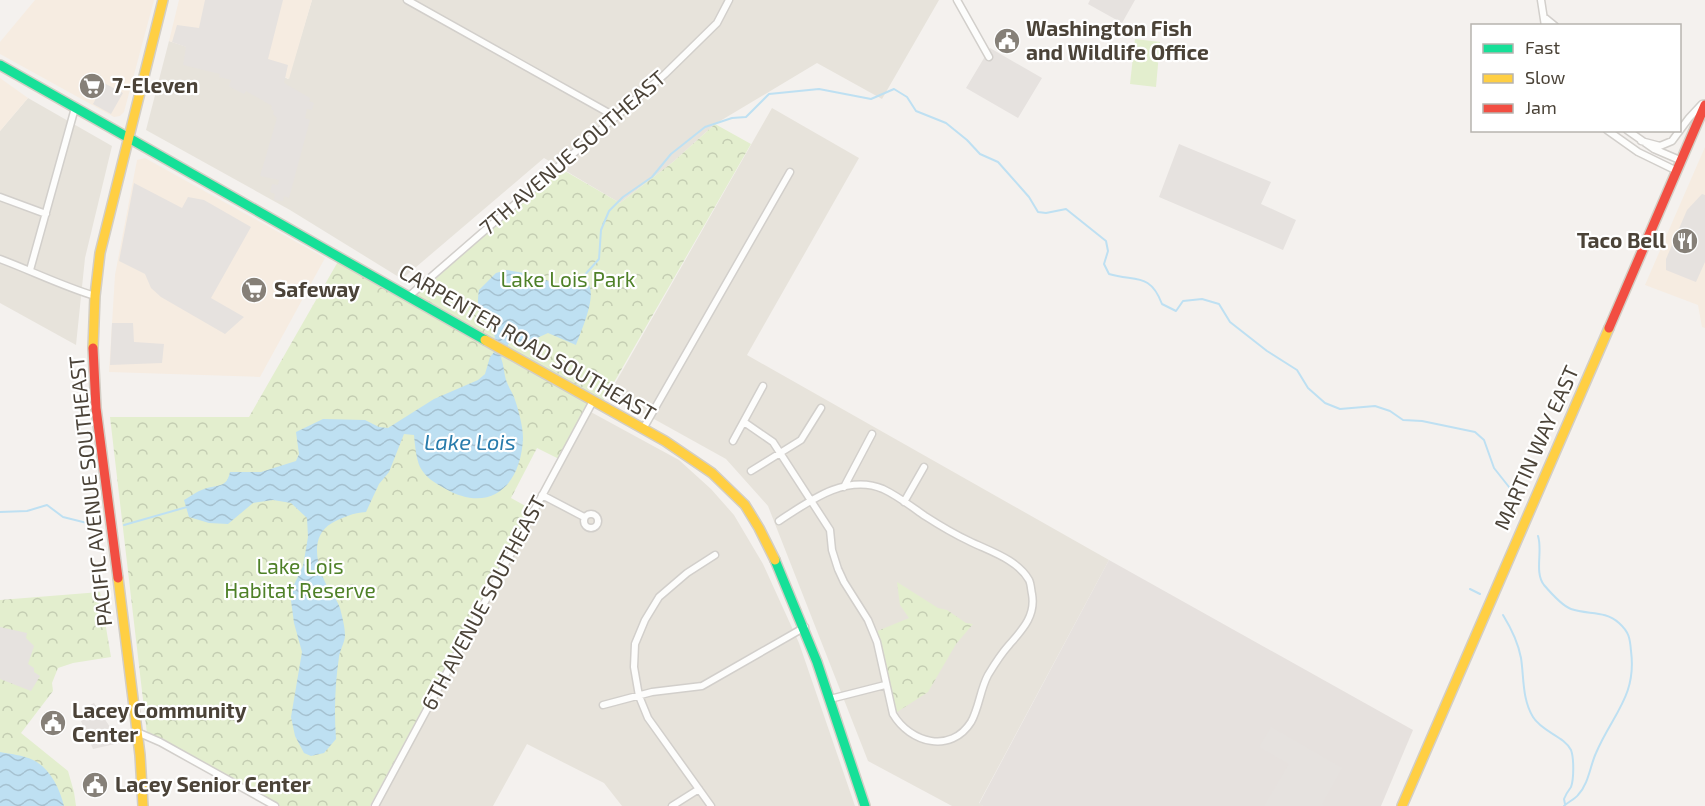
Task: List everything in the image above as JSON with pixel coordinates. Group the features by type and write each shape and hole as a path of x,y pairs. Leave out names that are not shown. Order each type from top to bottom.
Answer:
{"main road":[{"name":"PACIFIC AVENUE SOUTHEAST","path":"143,806 137,732 96,408 93,358 95,297 100,253 164,0"},
{"name":"CARPENTER ROAD SOUTHEAST","path":"0,65 643,429 713,473 728,486 760,528 805,627 865,806"},
{"name":"MARTIN WAY EAST","path":"1402,806 1705,104"}],"street":[{"path":"406,0 616,117"},
{"name":"7TH AVENUE SOUTHEAST","path":"408,297 665,74 717,22 729,0"},
{"path":"957,0 989,57"},
{"path":"1541,0 1545,24"},
{"path":"1544,17 1553,24"},
{"path":"1681,129 1705,104"},
{"path":"30,270 75,108"},
{"path":"1610,132 1638,152 1677,171"},
{"path":"1630,132 1654,149 1682,161"},
{"path":"1641,141 1660,146 1672,141 1679,132"},
{"path":"643,429 790,172"},
{"path":"0,197 46,214"},
{"path":"0,259 95,297"},
{"path":"733,441 763,386"},
{"name":"6TH AVENUE SOUTHEAST","path":"375,806 593,401"},
{"path":"751,471 801,440 821,408"},
{"path":"744,422 773,442 811,500 830,530 832,550 844,582 874,632 880,651 885,685 893,714 898,723 914,737 933,741 948,739 970,724 987,677 997,660 1023,631 1030,616 1032,598 1029,581 1012,563 951,531 882,489 861,485 824,493 811,500 779,521"},
{"path":"844,487 872,434"},
{"path":"904,502 924,467"},
{"path":"542,495 584,517"},
{"path":"711,806 648,718 639,696 634,667 634,644 659,597 687,573 716,555"},
{"path":"603,705 652,692 702,686 805,627"},
{"path":"830,699 885,685"},
{"path":"137,732 160,742 275,806"},
{"path":"672,806 699,789"}],"shaded area":[{"path":"35,0 154,0 124,112 120,116 114,117 0,54 0,42"},
{"path":"179,0 312,0 289,79 251,61 227,60 169,41"},
{"path":"205,0 283,0 268,59 288,65 284,83 310,98 309,101 314,103 312,110 307,109 305,118 310,120 289,198 284,196 283,201 274,200 275,194 270,192 272,184 278,185 279,180 260,176 277,118 273,114 272,106 246,91 244,94 232,88 229,86 231,80 219,77 220,74 183,65 186,47 172,42 177,25 199,28"},
{"path":"312,0 939,0 882,99 817,63 715,124 673,162 620,203 544,158 402,279 290,210 146,130 169,41 227,60 251,61 288,79"},
{"path":"1090,0 1135,0 1122,23 1088,4"},
{"path":"990,48 1042,78 1018,118 966,88"},
{"path":"0,78 28,98 0,131"},
{"path":"104,83 123,93 111,114 93,104"},
{"path":"28,98 112,146 85,258 76,345 0,303 0,131"},
{"path":"772,108 859,158 747,355 1109,560 979,803 983,806 952,806 868,761 768,506 726,459 609,394"},
{"path":"1179,144 1271,182 1261,204 1296,220 1283,250 1159,197"},
{"path":"1705,147 1705,328 1702,327 1698,305 1645,285"},
{"path":"145,158 325,258 260,377 109,372 115,275 137,160"},
{"path":"134,183 182,208 188,197 204,200 251,227 211,298 244,317 225,334 161,297 151,288 145,274 119,261"},
{"path":"1702,194 1705,195 1705,262 1696,282 1666,270 1666,259 1687,210"},
{"path":"112,323 133,323 134,342 164,344 162,363 110,365"},
{"path":"589,411 679,460 711,489 734,515 763,564 799,643 855,806 622,806 604,783 527,744 493,806 377,806"},
{"path":"1109,560 1413,730 1381,806 983,806 979,804"},
{"path":"0,627 27,633 26,638 34,646 28,664 40,676 31,691 0,679"},
{"path":"94,703 110,727 115,744 93,749 81,721 85,718 88,706"},
{"path":"1271,727 1342,768 1322,804 1324,806 1264,806 1289,764 1259,747"}],"green space":[{"path":"1135,39 1160,42 1156,87 1130,84"},
{"name":"Lake Lois Habitat Reserve","path":"715,124 751,144 601,405 590,402 559,459 537,448 511,498 531,509 370,806 280,806 147,734 110,417 249,417 340,258 408,297 558,167 620,203 673,162"},
{"path":"897,582 938,608 947,610 966,623 973,624 956,644 928,692 894,714 875,632 909,618 900,605"},
{"path":"100,592 111,657 73,663 58,668 52,683 53,691 21,733 68,771 76,806 0,806 0,600"}],"water":[{"name":"Lake Lois","path":"507,270 535,275 562,287 582,278 587,282 591,298 576,345 548,333 526,343 510,341 501,358 506,380 519,412 523,438 516,470 500,491 489,497 475,498 461,496 434,482 420,467 414,435 404,434 389,472 379,484 366,512 352,514 332,523 320,535 317,551 320,568 340,608 345,635 337,677 336,739 324,753 311,756 304,753 295,736 291,717 302,652 294,623 290,593 303,566 308,537 307,518 291,503 273,500 253,503 228,524 209,523 189,517 184,500 201,490 225,483 230,472 261,472 296,461 299,454 296,432 323,419 365,420 379,427 388,428 434,399 478,380 485,374 490,357 495,351 495,336 479,309 479,290 496,273"},
{"path":"0,752 25,757 44,768 60,793 64,806 0,806"}],"waterway":[{"path":"582,278 599,259 601,230 609,211 623,197 652,177 671,154 705,127 732,118 746,117 769,94 819,89 871,99 894,89 907,97 916,111 946,123 980,154 998,162 1029,197 1038,212 1046,213 1066,209 1106,241 1108,251 1104,264 1109,274 1147,283 1162,304 1176,311 1183,301 1202,299 1219,304 1230,322 1267,351 1297,370 1308,388 1325,403 1340,409 1375,406 1390,411 1403,420 1422,421 1475,432 1484,440 1494,468 1509,487 1514,509"},
{"path":"0,512 27,511 47,505 63,517 95,525"},
{"path":"124,525 187,507"},
{"path":"1538,536 1539,568 1544,585 1571,609 1602,614 1614,619 1627,632 1631,646 1630,681 1622,705 1602,740 1585,785 1577,796 1564,806"},
{"path":"1470,589 1480,594"},
{"path":"1503,615 1520,652 1529,710 1542,727 1563,741 1571,750 1573,779 1564,799 1565,804"}],"traffic: fast":[{"path":"0,65 485,340"},
{"path":"775,560 817,662 865,806"}],"traffic: slow":[{"path":"93,348 95,296 100,253 163,0"},
{"path":"1402,806 1609,328"},
{"path":"485,340 665,441 712,473 745,505 775,560"},
{"path":"118,578 140,755 143,806"}],"traffic: jam":[{"path":"1609,328 1705,105"},
{"path":"93,348 96,408 118,578"}],"place":[{"name":"Washington Fish and Wildlife Office","path":"1007,41"},
{"name":"7-Eleven","path":"92,86"},
{"name":"Taco Bell","path":"1685,241"},
{"name":"Safeway","path":"254,290"},
{"name":"Lacey Community Center","path":"53,723"},
{"name":"Lacey Senior Center","path":"95,785"}],"park label":[{"name":"Lake Lois Park","path":"568,280"}]}
